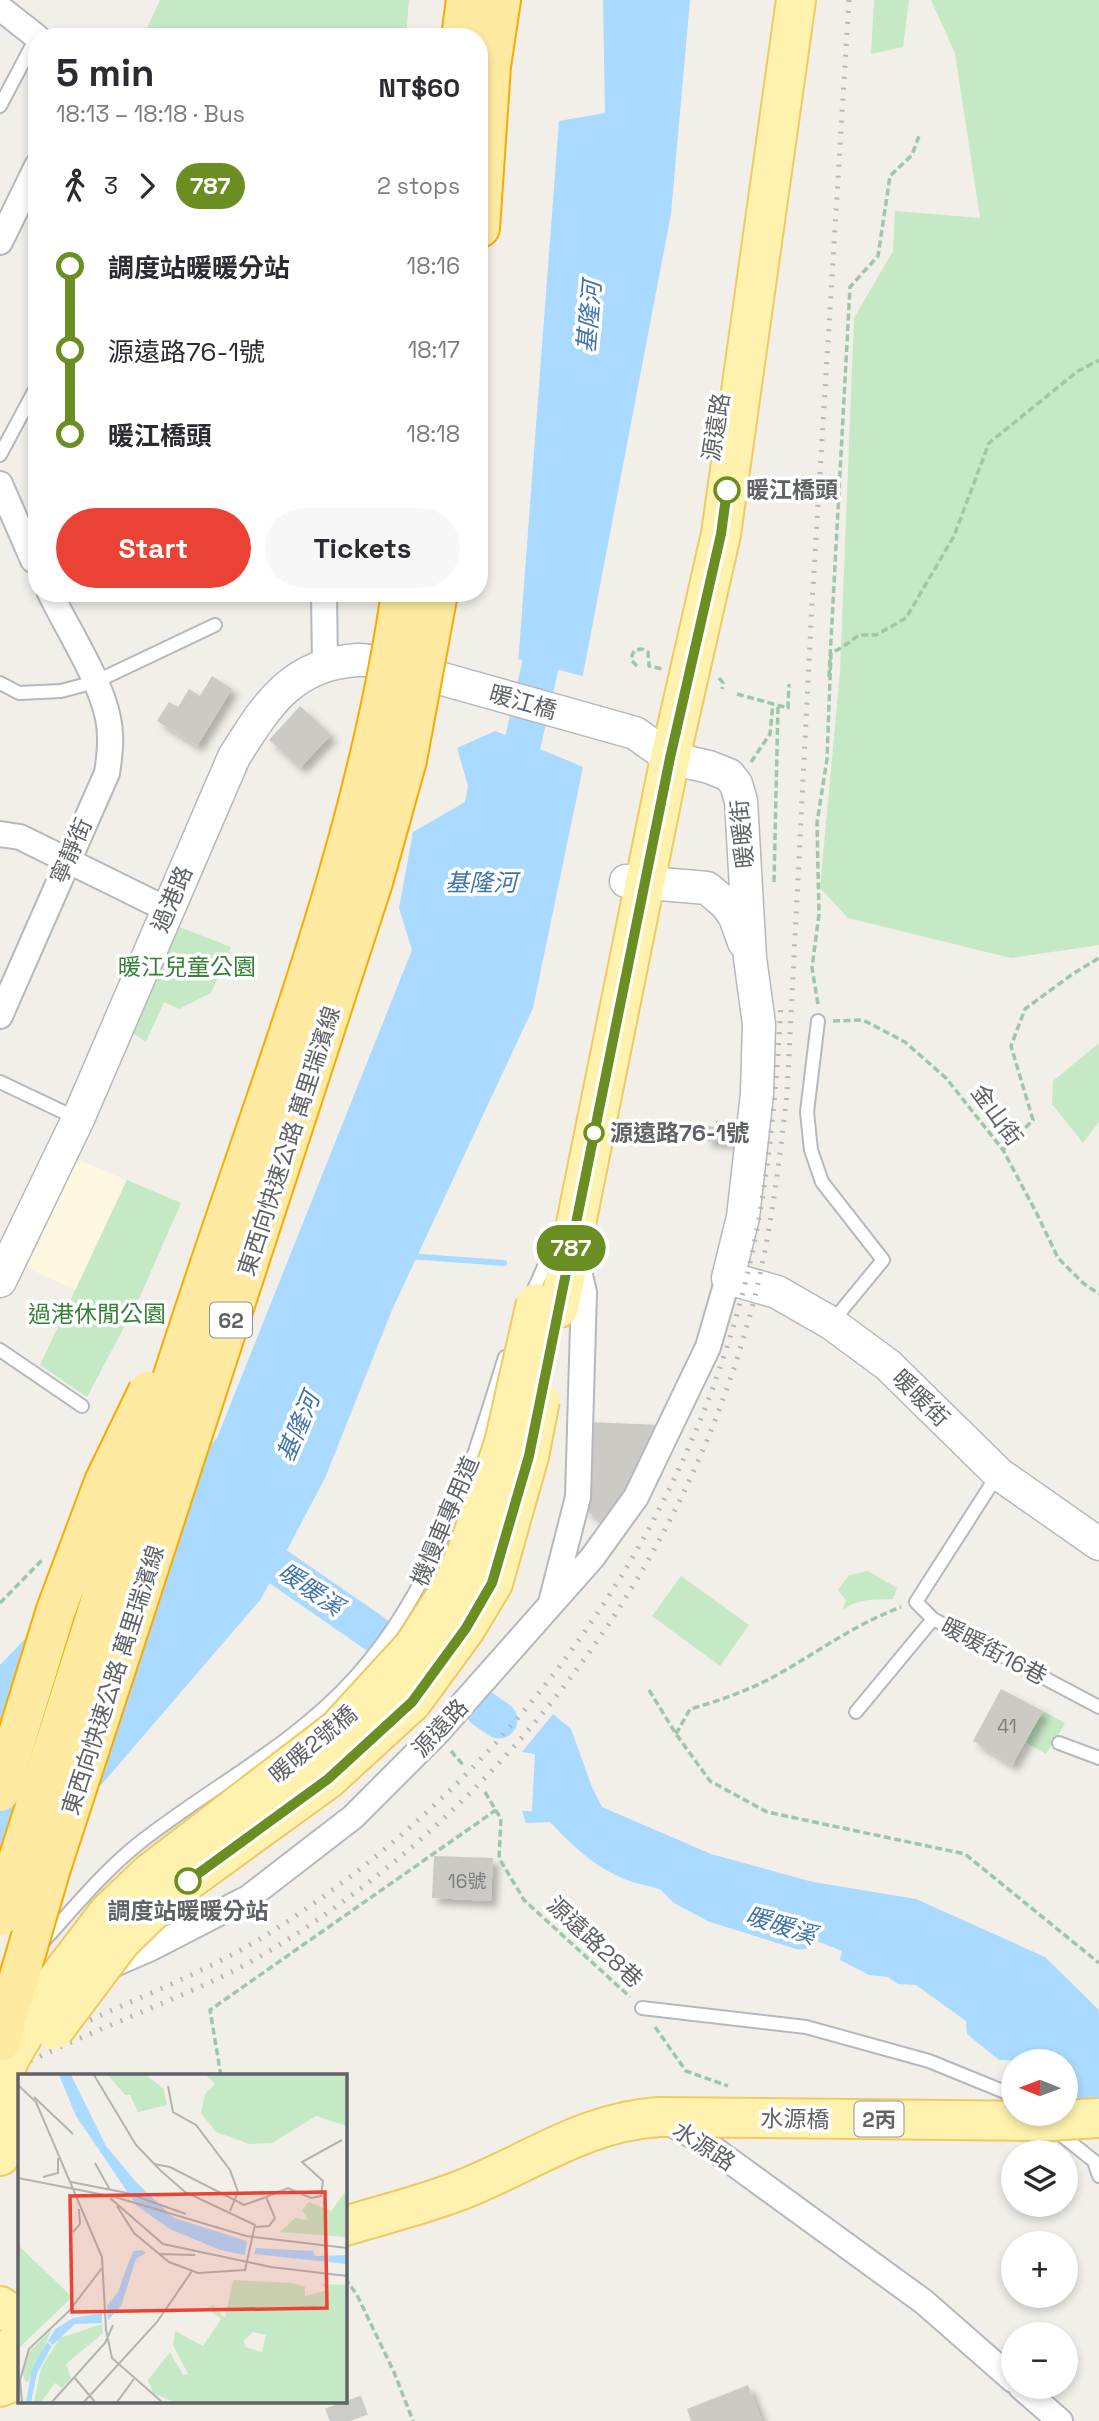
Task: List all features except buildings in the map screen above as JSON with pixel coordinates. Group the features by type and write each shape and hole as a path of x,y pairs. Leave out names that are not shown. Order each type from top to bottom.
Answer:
{"highway":[{"path":"462,28 466,0"},
{"path":"488,110 491,66 501,0"},
{"name":"東西向快速公路 萬里瑞濱線","path":"0,1916 194,1309 301,993 375,741 399,602"},
{"name":"東西向快速公路 萬里瑞濱線","path":"0,2042 51,1868 373,882 407,760 436,602"},
{"path":"0,1792 56,1610 104,1482 148,1390 194,1309"}],"main road":[{"name":"源遠路","path":"530,1320 559,1252 635,883 652,746 701,528 751,196 776,0"},
{"name":"源遠路","path":"652,746 721,534 796,0"},
{"name":"暖暖2號橋","path":"27,2074 69,2008 121,1941 168,1895 328,1779 412,1702 466,1628 492,1583 529,1456 530,1320"},
{"name":"暖暖2號橋","path":"0,2081 11,2056 52,1985 108,1913 150,1873 338,1729 414,1646 453,1585 467,1552 504,1443 530,1320"},
{"path":"1,2152 18,2095"},
{"name":"水源橋","path":"659,2117 1035,2121 1099,2118"},
{"name":"水源路","path":"346,2226 453,2193 583,2133 629,2119 659,2117"},
{"path":"0,2306 18,2319"},
{"path":"0,2352 18,2344"},
{"path":"0,2387 18,2379"}],"street":[{"path":"484,28 487,0"},
{"path":"0,8 28,29"},
{"path":"0,242 28,184"},
{"path":"0,484 28,546"},
{"name":"寧靜街","path":"0,1016 107,773 111,745 108,717 95,682 55,602"},
{"path":"324,602 325,665"},
{"path":"412,671 418,602"},
{"name":"過港路","path":"0,1281 78,1119 234,757 265,709 303,673 325,665 358,660 412,671"},
{"name":"暖江橋","path":"412,671 652,746"},
{"name":"暖暖街","path":"550,1607 592,1559 636,1497 708,1347 743,1217 757,1094 759,1024 750,958 741,801 730,775 652,746"},
{"path":"0,834 20,837 168,910"},
{"name":"暖暖街","path":"635,883 707,888 726,904 735,917 750,958"},
{"name":"源遠路","path":"0,2015 149,1949 248,1898 353,1817 437,1732 550,1607 578,1497 584,1292 559,1252"},
{"name":"暖暖街","path":"728,1278 777,1292 831,1323 888,1364 999,1474 1099,1544"},
{"name":"水源路","path":"659,2117 704,2143 924,2302 1001,2369"},
{"path":"1035,2399 1060,2421"}],"lane":[{"path":"0,8 1,0"},
{"path":"0,106 28,53"},
{"path":"0,454 28,403"},
{"path":"0,684 19,693 61,691 95,682 215,625"},
{"path":"818,1021 807,1112 811,1150 822,1182 883,1260 831,1323"},
{"path":"0,1082 78,1119"},
{"name":"機慢車專用道","path":"0,1994 42,1942 137,1845 302,1728 357,1676 400,1617 432,1562 459,1501 530,1320"},
{"path":"0,1350 82,1406"},
{"name":"暖暖街16巷","path":"999,1474 916,1602 933,1619 1099,1707"},
{"path":"856,1712 933,1619"},
{"path":"1059,1743 1099,1758"},
{"path":"642,2008 806,2027 929,2061 1001,2090"},
{"path":"1049,2126 1094,2161 1099,2176"}],"path":[{"path":"830,686 828,671 850,287 878,256 890,176 912,155 919,135"},
{"path":"818,1021 818,998 812,968 819,914 817,824 827,759 831,653 859,635 876,635 906,618 954,536 989,443 1078,372 1099,360"},
{"path":"637,666 632,661 632,655 638,649 648,652 649,666"},
{"path":"737,694 788,708 789,684"},
{"path":"736,784 770,734 775,705"},
{"path":"774,891 775,705"},
{"path":"1003,1150 1032,1120 1011,1046 1025,1009 1099,958"},
{"name":"金山街","path":"818,1021 863,1020 905,1042 946,1077 1003,1150 1058,1258 1083,1283 1099,1294"},
{"path":"676,1734 690,1709 719,1701 776,1676 870,1619 916,1602"},
{"path":"649,1690 710,1781 767,1812 965,1854 1099,1963"},
{"name":"源遠路28巷","path":"485,1792 501,1819 499,1858 524,1899 642,2008 687,2071 728,2086"},
{"path":"221,2074 210,2010 496,1811"},
{"path":"346,2279 357,2295 394,2372 413,2421"}],"shaded area":[{"path":"74,1158 126,1180 76,1290 23,1266"}],"green space":[{"path":"160,0 409,0 407,28 147,28"},
{"path":"874,0 909,0 903,47 871,54"},
{"path":"931,0 1099,0 1099,945 1011,958 848,918 820,888 840,672 854,318 893,251 895,211 980,218 955,53"},
{"name":"暖江兒童公園","path":"169,923 231,947 211,993 179,1009 164,1002 146,1042 126,1029"},
{"path":"1099,1043 1099,1122 1083,1143 1052,1104 1053,1081"},
{"name":"過港休閒公園","path":"127,1180 181,1203 138,1301 87,1397 40,1365"},
{"path":"868,1571 897,1588 893,1599 859,1602 842,1611 846,1600 838,1590 849,1575"},
{"path":"681,1576 749,1625 720,1666 652,1616"},
{"path":"1043,1711 1065,1723 1046,1754 1025,1742"}],"water":[{"path":"603,0 690,0 671,214 581,685 518,664 559,121 605,113"},
{"name":"基隆河","path":"495,731 540,746 583,767 533,1008 392,1310 325,1478 261,1599 102,1784 0,1868 0,1665 217,1438 412,950 399,908 413,832 465,802 468,786 457,748"},
{"path":"553,1714 571,1729 602,1807 711,1854 813,1882 916,1899 1045,1957 1099,2010 1099,2085 1078,2085 1078,2049 1001,2049 999,2060 967,2034 966,2021 916,1985 898,1984 888,1977 869,1975 840,1960 842,1951 693,1892 674,1895 631,1882 610,1872 574,1846 550,1822 526,1823 522,1811 532,1811 535,1754 522,1752"}],"pier":[{"path":"514,658 586,677 584,687 580,689 516,667"},
{"path":"495,727 542,742 584,764 586,768 491,729"}],"waterway":[{"name":"基隆河","path":"512,789 550,624"},
{"path":"408,1256 504,1263"},
{"name":"暖暖溪","path":"248,1546 374,1633"},
{"name":"暖暖溪","path":"483,1709 499,1720"},
{"name":"暖暖溪","path":"655,1858 685,1888 715,1904 801,1931"},
{"name":"暖暖溪","path":"1078,2074 1099,2092"}],"tunnel":[{"path":"344,2404 350,2421"}],"railway":[{"path":"0,2075 200,1987 256,1959 359,1890 438,1823 511,1750 576,1670 634,1585 683,1494 723,1399 760,1275 774,1198 787,1094 812,603 849,0"},
{"path":"0,2061 236,1952 268,1934 351,1876 429,1810 500,1738 565,1660 621,1576 670,1487 711,1394 742,1296 758,1223 773,1113 781,1002"}],"bus line":[{"name":"787","path":"188,1881 328,1779 412,1702 466,1628 492,1583 529,1456 659,808 721,534 727,490"}],"place":[{"name":"暖江橋頭","path":"727,490"},
{"name":"源遠路76-1號","path":"594,1133"},
{"name":"調度站暖暖分站","path":"188,1881"}]}
